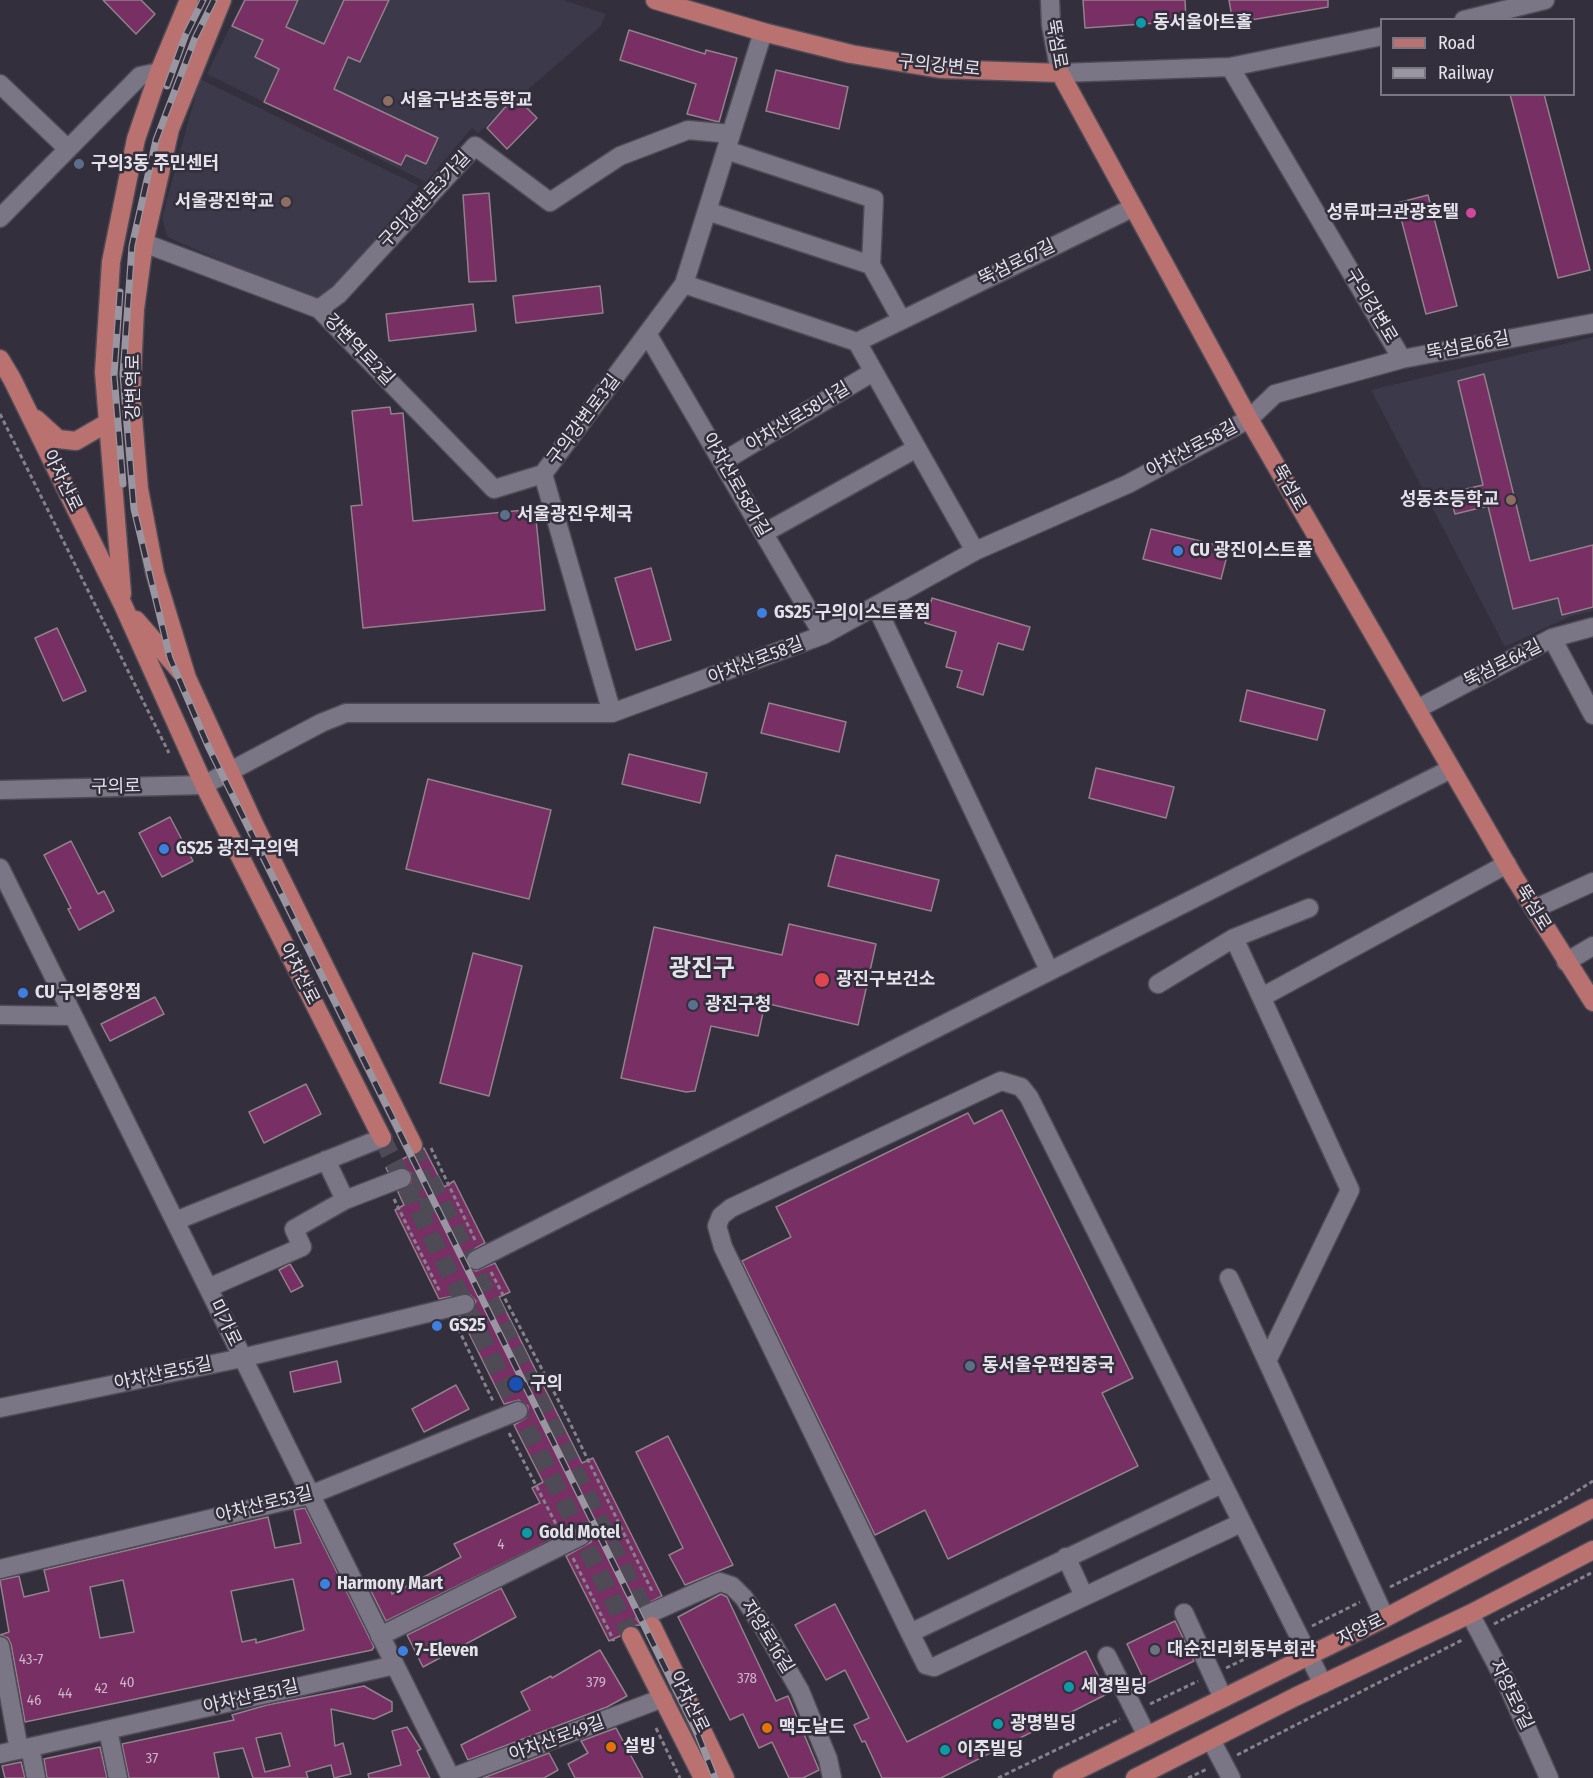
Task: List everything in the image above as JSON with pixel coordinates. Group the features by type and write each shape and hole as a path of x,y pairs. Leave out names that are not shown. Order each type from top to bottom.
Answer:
{"main road":[{"name":"강변역로","path":"123,605 104,372 111,262 136,139 159,72 189,0"},
{"name":"강변역로","path":"222,0 170,129 144,243 135,309 131,393 139,489 155,573 187,678 229,771"},
{"name":"구의강변로","path":"655,0 764,32 851,54 940,69 1059,73"},
{"name":"뚝섬로","path":"1059,73 1249,419 1507,864 1593,1002"},
{"name":"아차산로","path":"0,358 6,382 28,412 123,605 204,785 382,1138"},
{"path":"28,412 58,439 75,441 107,423"},
{"name":"아차산로","path":"123,605 187,678"},
{"name":"아차산로","path":"229,771 413,1145"},
{"path":"370,1114 391,1102"},
{"name":"자양로","path":"1062,1778 1385,1618 1593,1509"},
{"name":"자양로","path":"1135,1778 1470,1614 1593,1550"},
{"name":"아차산로","path":"649,1621 725,1778"},
{"name":"아차산로","path":"631,1636 703,1778"}],"street":[{"name":"뚝섬로","path":"1050,0 1051,25 1059,73"},
{"path":"1472,18 1545,0"},
{"name":"구의강변로3길","path":"612,713 543,474 684,284 764,32"},
{"name":"구의강변로","path":"1059,73 1230,68 1380,36"},
{"name":"구의강변로","path":"1230,68 1402,359"},
{"path":"0,218 140,76 159,72"},
{"path":"0,84 68,149"},
{"name":"구의강변로3가길","path":"319,309 339,294 475,146 550,202 620,156 688,130 729,142"},
{"path":"729,142 873,199 872,265 901,319"},
{"name":"뚝섬로67길","path":"857,342 1132,208"},
{"path":"707,211 872,265"},
{"name":"강변역로2길","path":"144,243 319,309 494,489 543,474"},
{"path":"684,284 857,342 975,551"},
{"name":"뚝섬로66길","path":"1249,419 1275,394 1402,359 1593,322"},
{"name":"아차산로58가길","path":"648,335 824,635"},
{"name":"아차산로58나길","path":"722,462 873,372"},
{"name":"아차산로58길","path":"229,771 321,723 346,713 612,713 824,635 975,551 1128,484 1249,419"},
{"path":"764,533 917,448"},
{"path":"876,606 1049,970"},
{"name":"뚝섬로64길","path":"1417,709 1552,638 1593,627"},
{"path":"1552,638 1593,715"},
{"path":"476,1260 755,1122 777,1107 1451,769"},
{"name":"구의로","path":"0,790 204,785 229,771"},
{"path":"1262,997 1507,864"},
{"name":"미가로","path":"0,868 451,1778"},
{"path":"1534,909 1593,882"},
{"path":"1158,984 1233,938 1309,908"},
{"path":"1233,938 1350,1190 1268,1361"},
{"path":"1566,962 1593,946"},
{"path":"0,1015 73,1016"},
{"path":"1241,1523 934,1667 926,1665 723,1247 717,1226 721,1216 731,1208 978,1090 1001,1081 1011,1082 1021,1087 1029,1097 1323,1684"},
{"name":"아차산로","path":"175,1221 382,1138"},
{"path":"326,1160 345,1200"},
{"path":"208,1288 302,1248 294,1229 345,1200 402,1178"},
{"path":"1230,1278 1385,1618"},
{"name":"아차산로55길","path":"0,1408 242,1358 465,1304"},
{"name":"아차산로53길","path":"0,1569 310,1495 519,1411"},
{"path":"910,1633 1222,1484"},
{"path":"380,1636 581,1536"},
{"path":"1066,1557 1084,1596"},
{"name":"자양로16길","path":"649,1621 720,1582 732,1586 744,1598 765,1630 800,1691 828,1759 832,1778"},
{"path":"1184,1613 1223,1698"},
{"name":"자양로9길","path":"1470,1614 1508,1686 1549,1778"},
{"path":"0,1646 25,1749 36,1778"},
{"path":"1107,1656 1147,1736"},
{"name":"아차산로51길","path":"0,1754 395,1665"},
{"name":"아차산로49길","path":"451,1778 663,1698"},
{"path":"108,1730 117,1778"},
{"path":"1211,1740 1226,1770"}],"path":[{"path":"1188,1778 1226,1770 1593,1572"}],"shaded area":[{"name":"서울구남초등학교","path":"243,0 563,0 606,14 600,27 478,133 472,128 426,182 207,74"},
{"name":"서울광진학교","path":"200,79 419,186 329,297 313,301 167,237 162,218"},
{"name":"성동초등학교","path":"1593,337 1593,611 1571,616 1505,647 1371,390"}],"building":[{"path":"103,0 141,0 155,14 136,34"},
{"path":"245,0 298,0 286,27 324,44 344,0 389,0 360,62 348,57 334,89 438,138 426,164 406,155 401,165 264,102 279,69 255,57 263,40 232,26"},
{"path":"1083,0 1185,0 1186,21 1085,28"},
{"path":"1229,0 1328,0 1328,7 1233,23"},
{"path":"629,30 705,54 706,50 737,58 719,122 687,114 696,84 620,60"},
{"path":"776,70 848,87 839,129 766,111"},
{"path":"515,96 537,118 507,149 487,128"},
{"path":"1511,96 1545,96 1590,270 1558,278"},
{"path":"489,193 496,281 469,282 463,195"},
{"path":"1428,195 1457,306 1426,314 1397,203"},
{"path":"600,286 603,313 516,323 513,296"},
{"path":"473,304 476,331 389,341 386,314"},
{"path":"1484,374 1530,561 1593,545 1593,607 1562,615 1558,598 1513,609 1488,506 1455,514 1449,493 1483,485 1458,381"},
{"name":"서울광진우체국","path":"390,407 391,414 403,413 413,521 535,509 545,610 363,628 351,506 362,505 352,411"},
{"path":"1151,529 1229,548 1221,579 1143,559"},
{"path":"651,568 671,640 636,650 615,578"},
{"path":"932,598 1030,627 1023,650 998,643 983,695 957,687 962,671 946,667 956,632 925,623"},
{"path":"57,628 86,691 63,701 35,638"},
{"path":"1247,690 1325,710 1317,740 1240,721"},
{"path":"769,703 846,722 839,752 761,733"},
{"path":"629,754 707,773 700,803 622,784"},
{"path":"1096,768 1174,787 1166,818 1089,798"},
{"path":"428,779 551,810 529,899 406,869"},
{"path":"170,817 193,861 162,877 139,833"},
{"path":"71,841 98,894 104,891 114,911 79,930 68,909 71,908 44,855"},
{"path":"836,855 939,880 931,911 828,886"},
{"path":"789,924 876,944 858,1025 765,1003 758,1036 711,1026 695,1091 686,1092 621,1078 654,927 782,955"},
{"path":"473,953 522,966 489,1096 440,1083"},
{"path":"155,997 164,1014 110,1041 101,1024"},
{"path":"306,1084 321,1114 264,1143 249,1112"},
{"name":"동서울우편집중국","path":"1002,1110 1133,1378 1102,1393 1138,1466 948,1559 925,1510 875,1535 742,1261 791,1237 776,1207 968,1113 974,1124"},
{"path":"424,1148 444,1187 454,1181 485,1243 467,1253 466,1266 476,1271 495,1263 510,1292 499,1297 582,1463 593,1458 662,1596 637,1609 636,1619 641,1625 625,1626 620,1636 609,1641 566,1556 591,1542 591,1532 582,1525 386,1621 370,1589 388,1582 392,1594 461,1557 454,1544 540,1503 532,1488 543,1482 514,1425 527,1417 528,1406 519,1400 504,1404 461,1317 451,1322 449,1319 472,1312 476,1301 468,1293 439,1299 395,1210 404,1205 398,1192 410,1185 413,1175 404,1167 388,1172 386,1168 410,1155 418,1155"},
{"path":"290,1264 303,1286 291,1292 279,1270"},
{"path":"337,1361 341,1382 294,1392 290,1372"},
{"path":"456,1385 469,1409 424,1432 412,1409"},
{"path":"668,1436 733,1565 685,1585 669,1555 683,1548 636,1452"},
{"path":"305,1508 374,1647 372,1650 25,1722 11,1644 8,1638 0,1635 9,1632 0,1580 19,1576 24,1597 49,1591 44,1570 268,1517 275,1548 301,1543 294,1510","holes":["293,1579 304,1630 256,1643 256,1639 242,1642 231,1591","123,1580 134,1632 100,1638 90,1587"]},
{"path":"501,1588 516,1617 423,1667 407,1635"},
{"path":"721,1594 727,1597 776,1701 788,1696 819,1770 803,1778 789,1778 772,1742 759,1748 743,1714 730,1720 678,1617"},
{"path":"835,1604 907,1742 1086,1651 1107,1694 941,1778 882,1778 865,1741 862,1742 854,1725 869,1718 845,1670 826,1680 795,1625"},
{"path":"1175,1621 1194,1661 1146,1684 1127,1644"},
{"path":"600,1650 627,1696 607,1707 468,1760 461,1745 530,1710 521,1692 551,1676 552,1678"},
{"path":"364,1686 392,1702 392,1711 374,1719 331,1709 335,1746 343,1743 351,1774 334,1778 331,1765 306,1772 308,1778 253,1778 243,1748 214,1753 219,1778 129,1778 122,1744 234,1720 232,1715 267,1705","holes":["281,1733 290,1766 265,1772 256,1738"]},
{"path":"407,1727 421,1749 417,1751 430,1778 369,1778 368,1774 401,1765 392,1731"},
{"path":"616,1728 643,1778 575,1778 568,1764 588,1753 581,1741"},
{"path":"100,1747 107,1778 47,1778 44,1759"},
{"path":"549,1753 558,1770 544,1778 483,1778"},
{"path":"21,1762 25,1778 5,1778 2,1766"}],"tunnel":[{"path":"382,1138 631,1636"},
{"path":"413,1145 429,1206 437,1222"},
{"path":"430,1179 652,1626"}],"railway":[{"path":"167,86 186,34 203,0"},
{"path":"214,0 195,38 156,140 132,246 123,374 134,509 170,658 209,748 696,1730 715,1778"},
{"path":"120,292 114,375 123,484"}],"place":[{"name":"동서울아트홀","path":"1141,23"},
{"name":"서울구남초등학교","path":"388,101"},
{"name":"구의3동 주민센터","path":"79,164"},
{"name":"서울광진학교","path":"286,202"},
{"name":"성류파크관광호텔","path":"1471,213"},
{"name":"성동초등학교","path":"1511,500"},
{"name":"서울광진우체국","path":"505,515"},
{"name":"CU 광진이스트폴","path":"1178,551"},
{"name":"GS25 구의이스트폴점","path":"762,613"},
{"name":"GS25 광진구의역","path":"164,849"},
{"name":"광진구보건소","path":"822,980"},
{"name":"CU 구의중앙점","path":"23,993"},
{"name":"광진구청","path":"693,1005"},
{"name":"GS25","path":"437,1326"},
{"name":"동서울우편집중국","path":"970,1366"},
{"name":"구의","path":"516,1384"},
{"name":"Gold Motel","path":"527,1533"},
{"name":"Harmony Mart","path":"325,1584"},
{"name":"대순진리회동부회관","path":"1155,1650"},
{"name":"7-Eleven","path":"403,1651"},
{"name":"세경빌딩","path":"1069,1687"},
{"name":"광명빌딩","path":"998,1724"},
{"name":"맥도날드","path":"767,1728"},
{"name":"설빙","path":"611,1747"},
{"name":"이주빌딩","path":"945,1750"}],"district":[{"name":"광진구","path":"702,969"}]}
